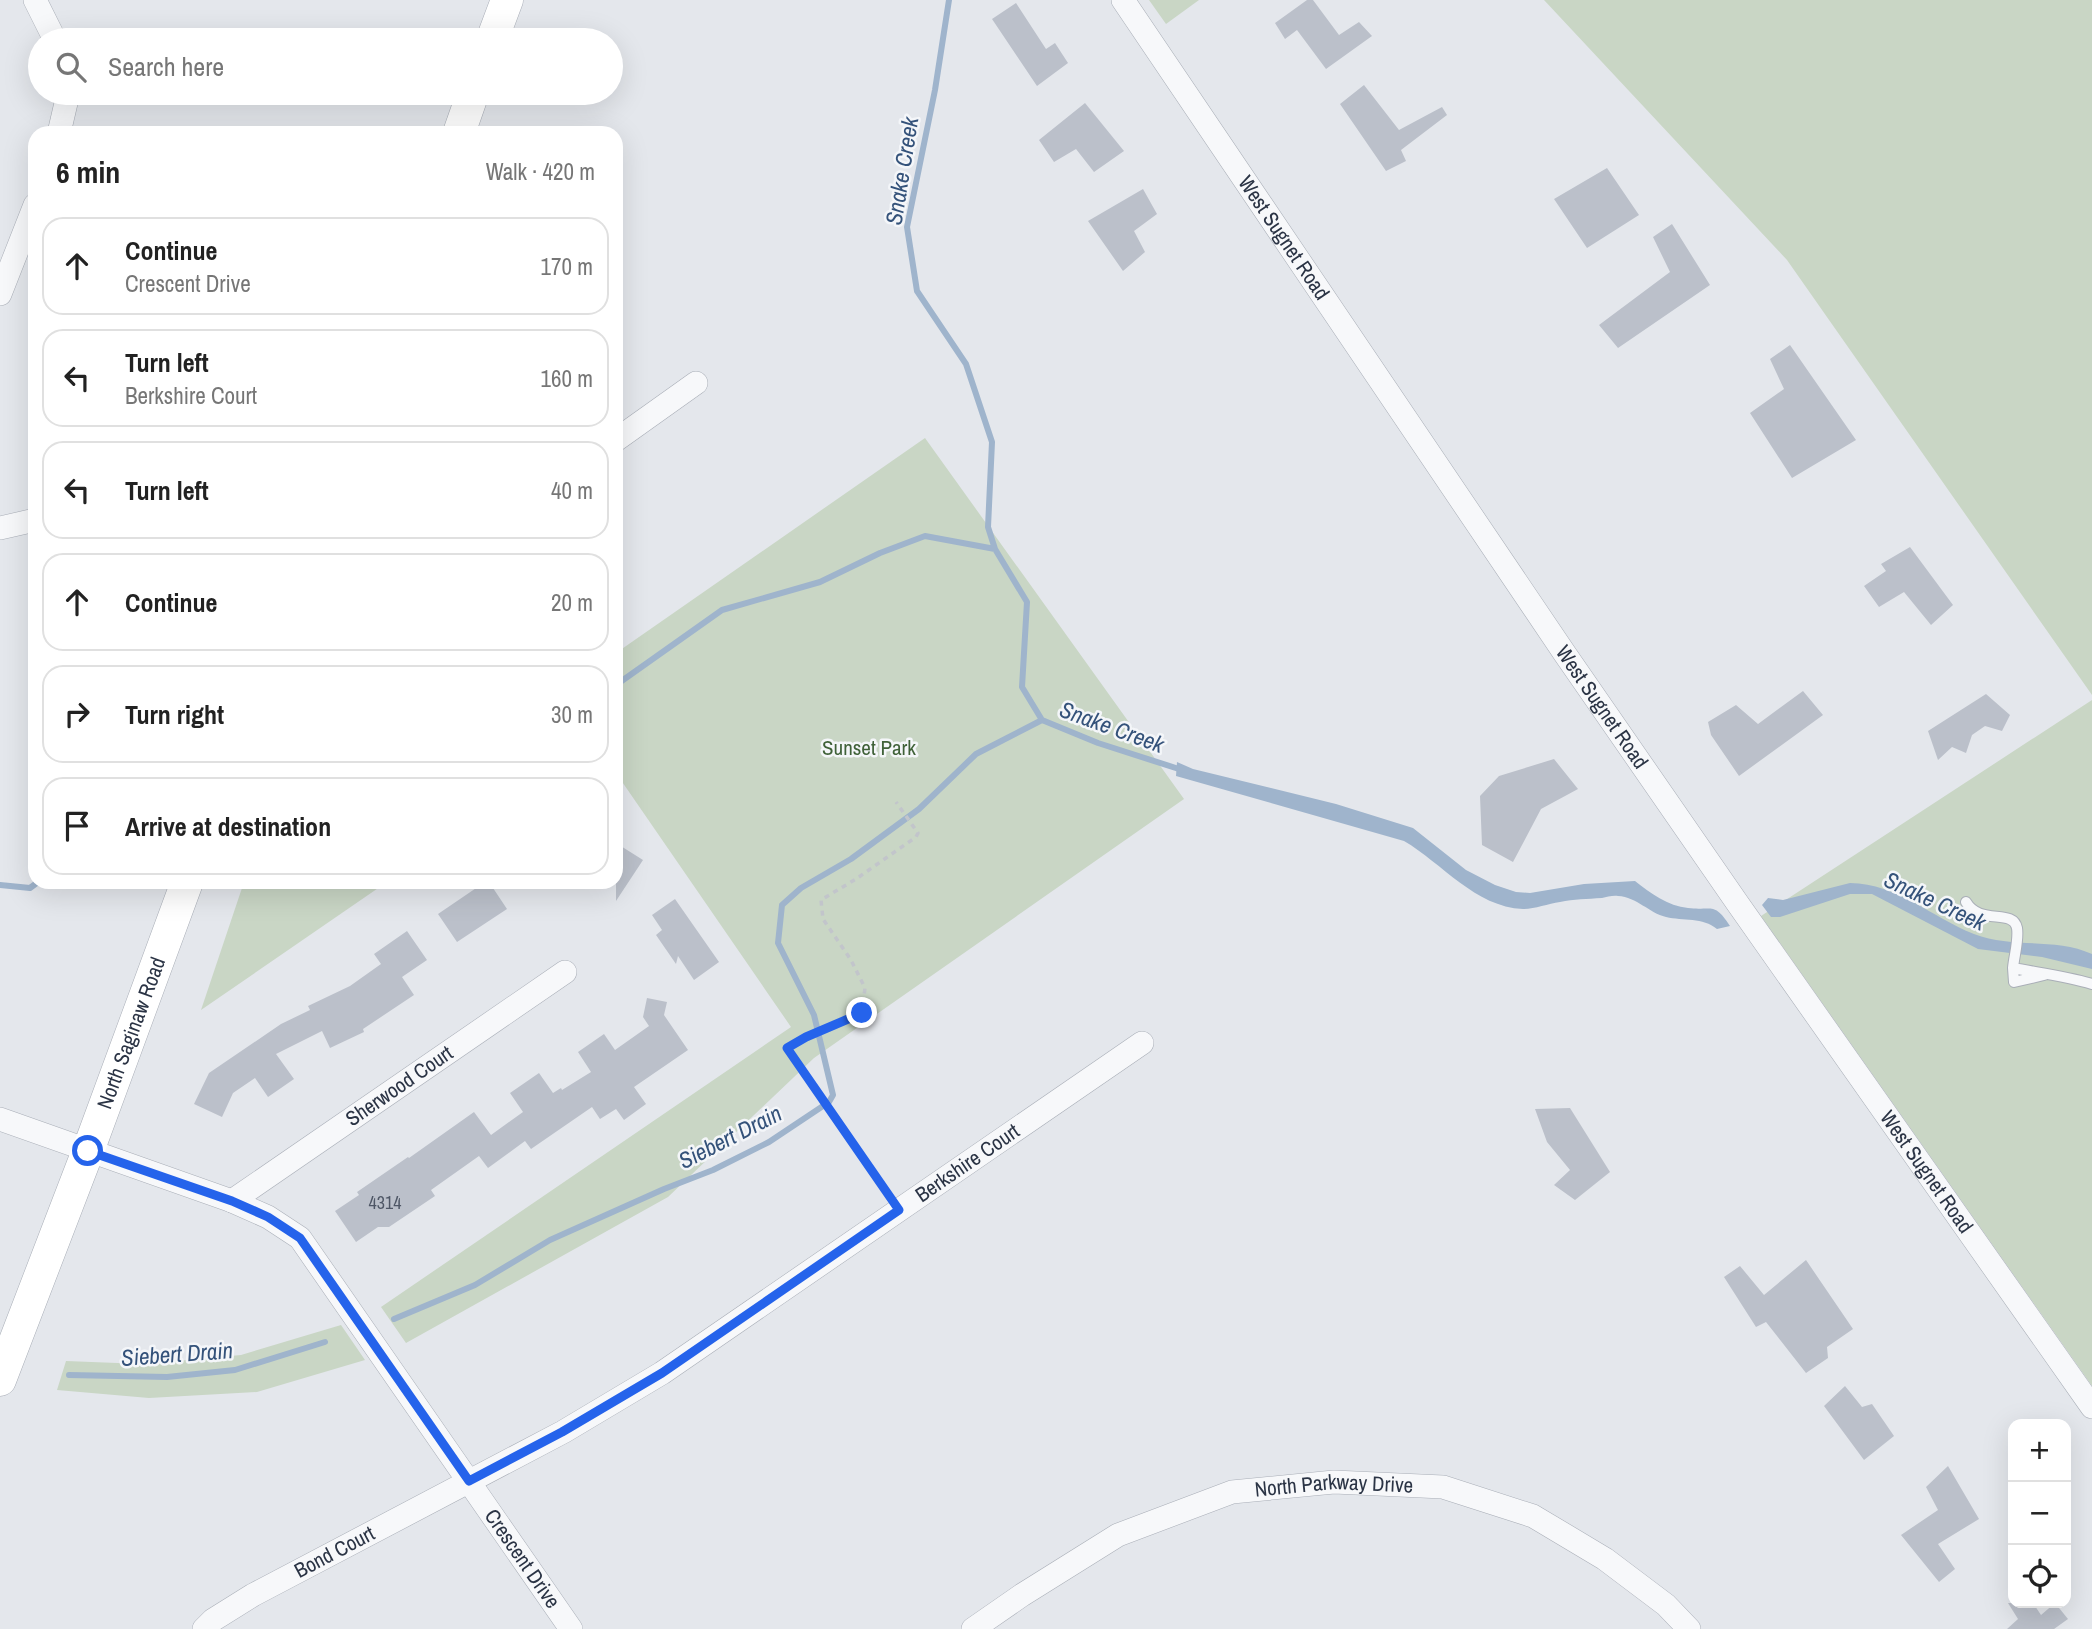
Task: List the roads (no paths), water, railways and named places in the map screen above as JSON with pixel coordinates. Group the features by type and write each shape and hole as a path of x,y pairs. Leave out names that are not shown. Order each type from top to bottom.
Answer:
{"main road":[{"path":"496,28 507,0"},
{"path":"461,126 469,105"},
{"name":"North Saginaw Road","path":"0,1380 184,889"}],"street":[{"path":"34,0 49,28"},
{"name":"West Sugnet Road","path":"1123,0 1565,654 2092,1406"},
{"path":"61,126 66,105"},
{"path":"0,294 28,223"},
{"path":"623,435 696,383"},
{"path":"0,528 28,522"},
{"name":"Sherwood Court","path":"232,1201 565,972"},
{"name":"Berkshire Court","path":"469,1481 562,1432 662,1373 1142,1043"},
{"name":"Crescent Drive","path":"0,1119 232,1201 268,1217 300,1238 571,1629"},
{"name":"Bond Court","path":"204,1629 213,1620 253,1595 469,1481"},
{"name":"North Parkway Drive","path":"973,1629 1118,1535 1233,1492 1335,1482 1443,1487 1533,1516 1605,1559 1666,1605 1689,1629"}],"lane":[{"path":"1966,902 1978,915 2013,921 2017,928 2014,982 2044,975 2071,977 2092,984"}],"water":[{"path":"1177,762 1193,769 1336,804 1413,828 1466,870 1516,892 1530,893 1584,884 1635,881 1673,905 1716,910 1730,926 1717,929 1699,921 1666,917 1631,899 1616,896 1570,900 1527,909 1506,906 1474,892 1404,841 1176,776"},
{"path":"1850,883 1884,889 1899,895 1974,934 2003,941 2078,949 2092,954 2092,969 2042,957 1978,949 1872,894 1850,894 1780,917 1771,917 1762,905 1768,898 1783,900"}],"waterway":[{"name":"Snake Creek","path":"949,0 935,90 907,227 917,291 966,364 992,442 988,527 995,549 1027,602 1022,687 1042,720 1098,743 1182,770"},
{"path":"623,680 722,610 820,582 880,553 925,536 995,549"},
{"name":"Siebert Drain","path":"394,1319 475,1285 550,1240 713,1170 769,1142 829,1102 833,1095 814,1015 778,943 782,905 801,888 851,859 919,809 976,754 1042,720"},
{"path":"0,885 28,888"},
{"name":"Siebert Drain","path":"69,1375 167,1377 235,1370 325,1342"}],"park label":[{"name":"Sunset Park","path":"869,748"}]}
